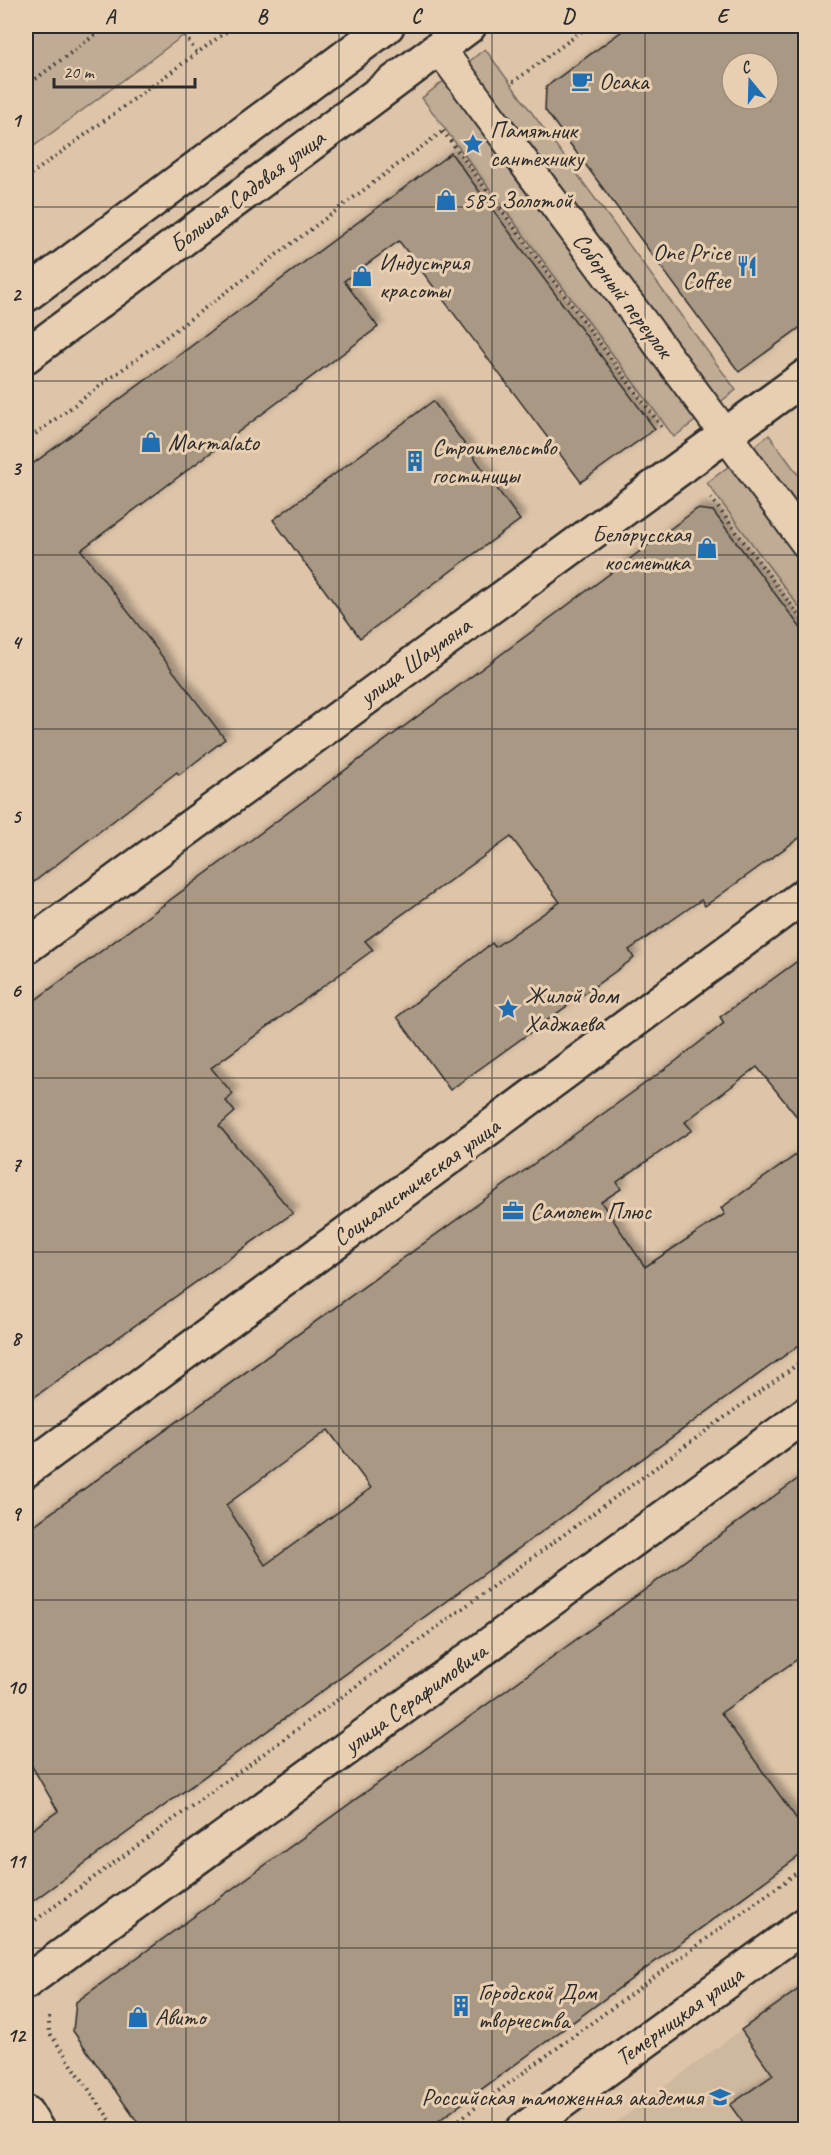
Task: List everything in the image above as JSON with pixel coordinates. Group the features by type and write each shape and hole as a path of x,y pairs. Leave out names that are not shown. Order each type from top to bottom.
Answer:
{"street":[{"name":"Большая Садовая улица","path":"26,295 387,26"},
{"name":"Большая Садовая улица","path":"26,356 469,26"},
{"name":"Соборный переулок","path":"439,48 806,543"},
{"name":"улица Шаумяна","path":"26,946 724,433 806,376"},
{"name":"Социалистическая улица","path":"26,1470 806,894"},
{"name":"улица Серафимовича","path":"26,1982 806,1414"},
{"name":"Темерницкая улица","path":"524,2130 806,1924"},
{"path":"26,2113 38,2130"}],"path":[{"path":"26,86 107,26"},
{"path":"178,26 197,52"},
{"path":"26,178 234,26"},
{"path":"26,441 442,131 482,105 590,26"},
{"path":"442,131 666,434"},
{"path":"706,491 806,625"},
{"path":"26,1927 806,1358"},
{"path":"445,2130 806,1866"},
{"path":"49,2010 49,2032 117,2130"}],"shaded area":[{"path":"26,26 196,26 26,152"},
{"path":"485,49 736,390 674,437 422,98"},
{"path":"769,435 805,484 805,615 707,483"},
{"name":"Российская таможенная академия","path":"741,2030 806,2120 805,2130 606,2130"}],"building":[{"path":"629,26 806,26 806,323 739,372 545,110 546,87"},
{"path":"451,153 655,429 581,482 399,241 344,281 378,327 81,550 225,739 179,775 177,772 26,888 26,469"},
{"name":"Строительство гостиницы","path":"433,401 520,520 360,638 273,520"},
{"path":"697,509 713,511 806,635 806,833 705,906 701,900 629,950 634,958 450,1090 397,1017 492,943 495,947 560,902 511,837 365,941 373,950 211,1068 233,1094 226,1101 235,1112 219,1126 293,1213 26,1403 26,1007"},
{"path":"806,955 806,1128 757,1067 685,1122 692,1130 617,1182 621,1189 601,1202 645,1267 725,1214 721,1208 806,1148 806,1340 26,1906 26,1834 58,1811 26,1756 26,1531 676,1061 724,1023 720,1017","holes":["328,1430 371,1488 265,1565 226,1505"]},
{"path":"806,1473 806,1653 721,1713 806,1832 806,1851 426,2130 143,2130 73,2031 76,2002"},
{"path":"806,1984 806,2130 748,2130 730,2105 773,2075 741,2030"}],"place":[{"name":"Осака","path":"582,81"},
{"name":"Памятник сантехнику","path":"473,144"},
{"name":"585 Золотой","path":"446,200"},
{"name":"One Price Coffee","path":"747,266"},
{"name":"Индустрия красоты","path":"362,276"},
{"name":"Marmalato","path":"151,442"},
{"name":"Строительство гостиницы","path":"415,461"},
{"name":"Белорусская косметика","path":"707,548"},
{"name":"Жилой дом Хаджаева","path":"508,1009"},
{"name":"Самолет Плюс","path":"513,1211"},
{"name":"Городской Дом творчества","path":"461,2006"},
{"name":"Авито","path":"138,2017"},
{"name":"Российская таможенная академия","path":"720,2097"}]}
